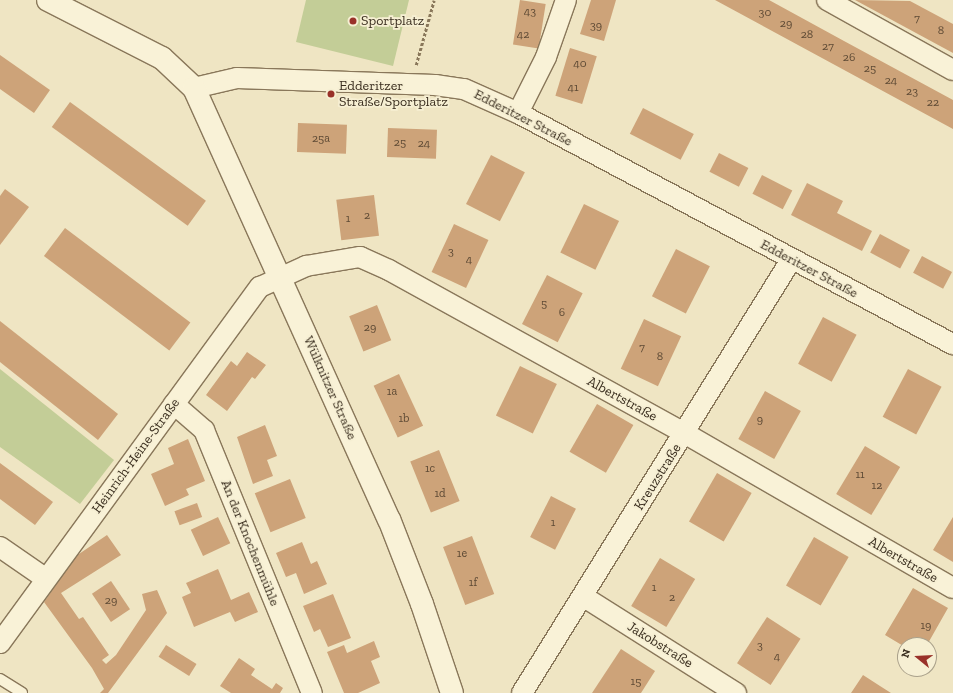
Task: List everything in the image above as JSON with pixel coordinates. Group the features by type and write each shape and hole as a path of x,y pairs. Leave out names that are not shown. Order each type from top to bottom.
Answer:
{"street":[{"path":"48,0 162,58 194,88"},
{"path":"518,113 546,57 566,0"},
{"path":"827,0 953,70"},
{"name":"Edderitzer Straße","path":"194,88 237,78 411,84 464,89 518,113 791,260 953,344"},
{"name":"Wülknitzer Straße","path":"194,88 389,519 422,604 452,693"},
{"name":"Albertstraße","path":"280,277 306,266 360,257 389,270 686,434 953,588"},
{"name":"Kreuzstraße","path":"522,693 686,434 791,260"},
{"name":"Heinrich-Heine-Straße","path":"0,643 45,578 260,287 280,277"},
{"name":"An der Knochenmühle","path":"174,404 204,430 312,693"},
{"path":"0,547 45,578"},
{"name":"Jakobstraße","path":"584,596 736,693"}],"lane":[{"path":"0,679 22,693"}],"path":[{"path":"411,84 434,0"}],"green space":[{"name":"Sportplatz","path":"306,0 409,0 393,66 296,42"},
{"path":"0,369 114,460 80,504 0,447"}],"building":[{"path":"520,0 546,4 539,49 513,44"},
{"path":"591,0 616,0 604,41 580,34"},
{"path":"715,0 769,0 953,100 953,129"},
{"path":"855,0 910,1 953,24 953,53"},
{"path":"570,48 597,56 582,104 555,96"},
{"path":"0,55 50,90 34,113 0,89"},
{"path":"70,102 206,201 188,226 52,127"},
{"path":"643,108 694,134 681,160 630,134"},
{"path":"298,123 347,125 346,154 297,152"},
{"path":"388,128 437,130 436,159 387,157"},
{"path":"719,153 748,168 739,187 709,172"},
{"path":"491,155 525,172 500,221 466,204"},
{"path":"762,175 792,190 783,209 752,194"},
{"path":"807,183 843,201 837,213 872,231 862,251 791,215"},
{"path":"5,189 29,207 0,245 0,196"},
{"path":"374,195 379,236 341,240 336,200"},
{"path":"584,204 619,221 595,270 560,253"},
{"path":"454,224 488,240 466,288 432,272"},
{"path":"65,228 190,322 169,350 44,256"},
{"path":"880,234 910,250 900,269 870,253"},
{"path":"676,249 710,266 686,313 652,296"},
{"path":"922,256 952,272 943,289 913,273"},
{"path":"547,275 583,293 558,342 522,324"},
{"path":"377,305 391,340 363,351 349,316"},
{"path":"823,317 857,335 832,382 798,364"},
{"path":"644,319 681,336 658,386 621,369"},
{"path":"0,321 118,414 98,440 0,362"},
{"path":"247,352 266,365 255,379 252,377 227,411 206,395 231,361 237,366"},
{"path":"520,366 557,384 533,433 496,415"},
{"path":"908,369 942,387 916,435 883,417"},
{"path":"399,374 423,426 398,437 374,386"},
{"path":"765,391 801,411 774,459 738,439"},
{"path":"597,404 633,425 606,473 570,452"},
{"path":"265,425 277,456 267,460 273,476 253,484 237,437"},
{"path":"188,439 205,481 186,489 189,495 165,506 151,474 174,464 168,448"},
{"path":"865,446 900,467 871,515 836,494"},
{"path":"439,450 460,501 431,513 410,462"},
{"path":"0,463 53,502 35,525 0,499"},
{"path":"717,473 752,493 724,541 689,521"},
{"path":"290,479 306,518 271,532 255,493"},
{"path":"551,496 576,509 555,550 530,537"},
{"path":"197,503 202,517 180,525 174,511"},
{"path":"218,517 230,543 203,556 191,530"},
{"path":"953,517 953,562 933,550"},
{"path":"107,535 121,555 61,593 79,619 83,617 109,655 102,660 106,664 116,655 146,610 142,594 157,590 167,613 108,693 100,693 104,689 92,668 44,602 76,556"},
{"path":"472,536 494,594 465,605 443,547"},
{"path":"814,537 849,557 821,605 786,585"},
{"path":"302,542 311,564 317,561 327,584 304,594 296,573 286,577 276,553"},
{"path":"660,558 695,579 666,627 631,606"},
{"path":"218,569 231,600 249,592 258,612 235,622 230,612 194,627 182,597 191,593 186,583"},
{"path":"111,581 130,609 111,622 92,594"},
{"path":"913,588 948,608 932,637 897,637 897,642 885,635"},
{"path":"333,594 351,638 328,647 320,629 314,632 303,606"},
{"path":"767,617 801,639 771,685 737,663"},
{"path":"374,641 380,657 371,661 380,683 358,693 344,693 327,652 344,645 347,653"},
{"path":"166,645 197,664 189,676 159,657"},
{"path":"621,649 655,671 641,693 592,693"},
{"path":"239,658 255,669 251,675 272,689 276,683 283,688 280,693 231,693 220,686"},
{"path":"863,675 880,686 891,693 851,693"}],"place":[{"name":"Sportplatz","path":"353,21"},
{"name":"Edderitzer Straße/Sportplatz","path":"331,94"}]}
